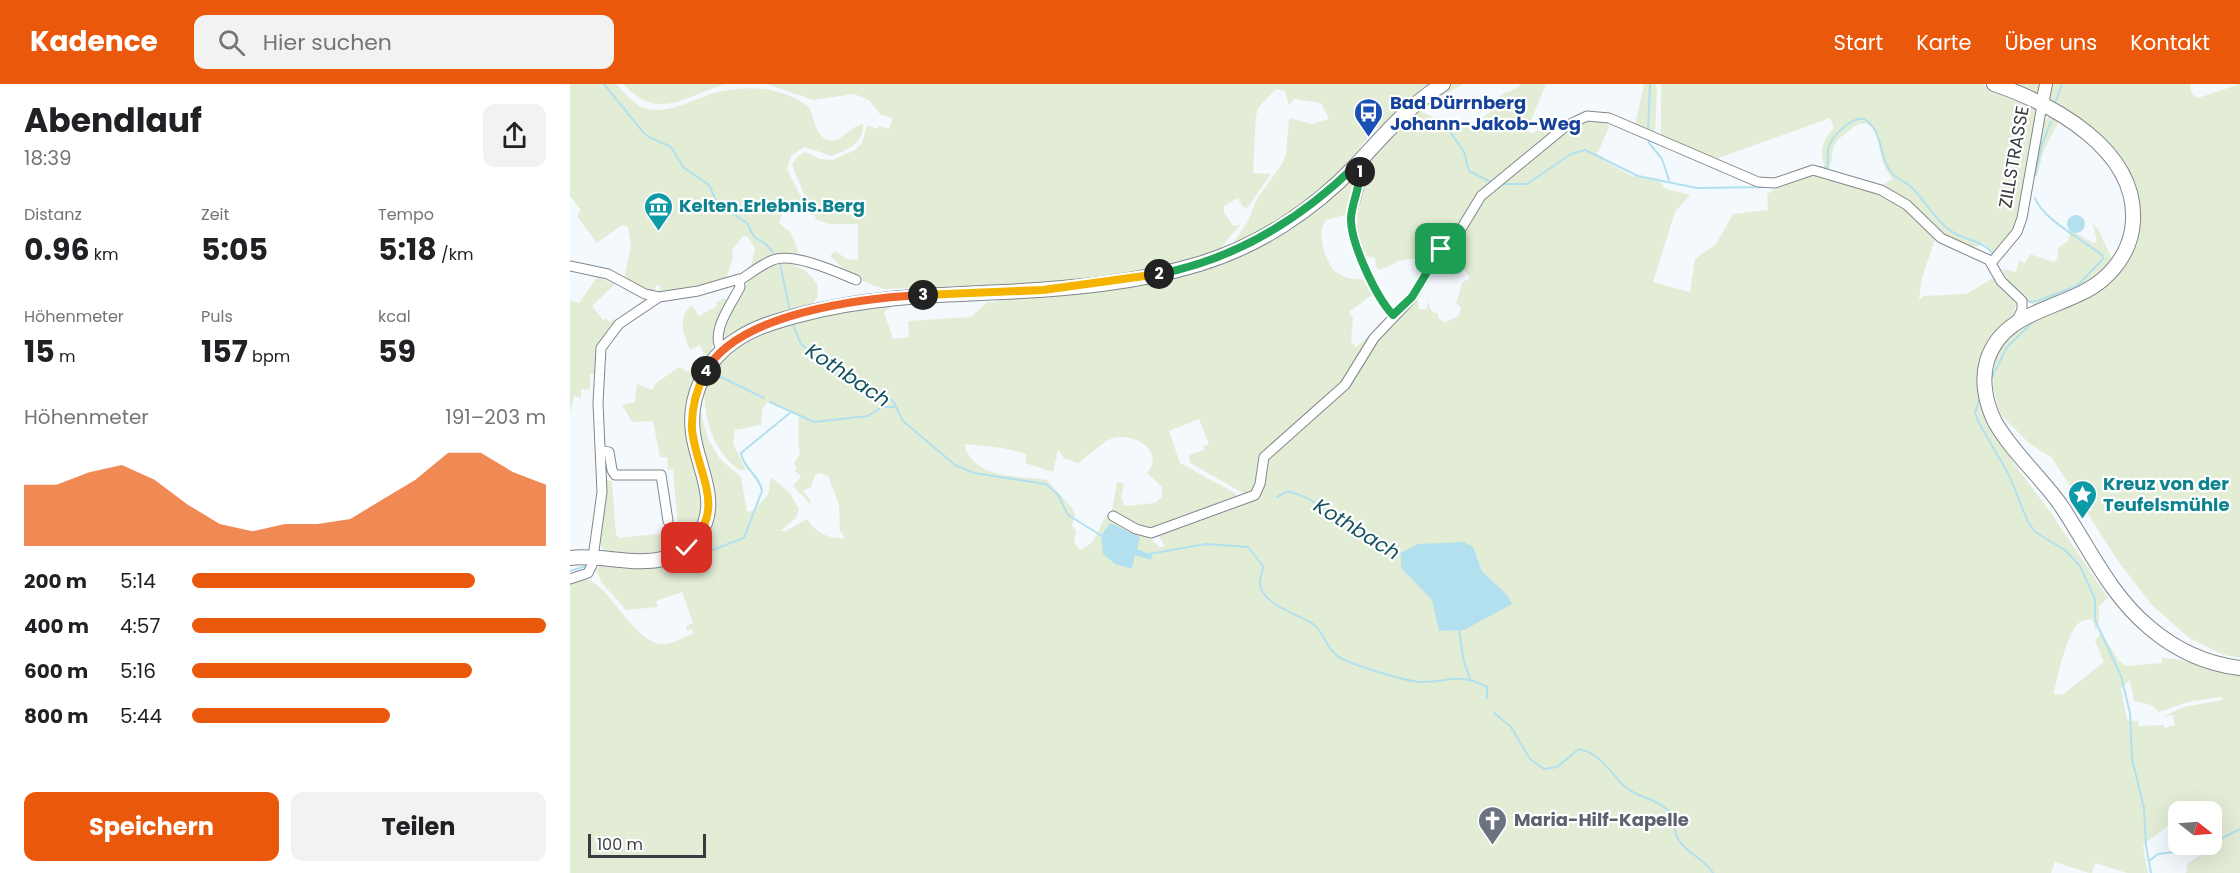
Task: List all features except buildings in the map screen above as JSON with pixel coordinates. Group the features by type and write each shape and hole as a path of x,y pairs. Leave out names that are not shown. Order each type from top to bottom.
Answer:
{"main road":[{"path":"570,558 593,556 651,561 665,559 687,548 704,528 709,500 694,440 692,416 700,382 708,367 735,340 771,323 884,297 1043,290 1093,284 1200,264 1226,254 1278,228 1318,200 1356,165 1402,114 1443,84"},
{"path":"1994,84 2042,105 2084,132 2110,155 2128,185 2133,213 2133,229 2124,255 2103,279 2014,324 1997,341 1987,362 1985,386 1990,409 2004,435 2059,503 2101,572 2138,618 2186,653 2214,663 2240,668"}],"street":[{"name":"ZILLSTRASSE","path":"1994,260 2017,232 2022,218 2046,84"},
{"path":"1113,516 1136,529 1151,533 1255,495 1260,484 1264,457 1345,385 1374,338 1412,297 1441,249 1458,234 1485,191 1566,126 1580,118 1594,115 1609,118 1761,182 1775,183 1813,170 1868,185 1907,205 1941,238 1994,260 2001,281 2020,296 2023,306 2028,311 2039,311"},
{"path":"1356,165 1360,176 1351,220 1353,240 1381,301 1393,315"},
{"path":"570,266 608,274 645,294 659,297 698,291 740,280 772,260 783,259 811,264 856,280"},
{"path":"722,351 718,343 718,334 739,290 740,280"},
{"path":"643,308 647,301 645,294"},
{"path":"570,579 588,573 592,568 602,492 598,403 601,348 612,331 659,297"},
{"path":"2014,324 2023,306"},
{"path":"600,450 609,452 615,475 661,475 668,521"}],"green space":[{"path":"570,84 616,84 636,104 653,110 679,106 723,91 761,89 785,94 808,106 817,130 825,139 836,140 863,124 863,131 854,145 832,156 804,147 791,156 787,169 806,207 802,210 798,204 792,203 783,211 779,223 791,233 799,253 751,268 755,249 748,237 743,236 732,250 733,257 726,279 717,283 659,295 660,286 656,285 654,292 624,279 631,245 628,227 622,225 597,243 577,216 581,210 570,196"},
{"path":"623,84 725,84 684,100 660,104 648,102"},
{"path":"767,84 1434,84 1386,125 1375,129 1361,146 1357,157 1318,196 1274,227 1232,245 1248,221 1257,199 1282,164 1286,154 1289,118 1312,124 1329,119 1321,103 1294,99 1289,105 1285,91 1276,89 1258,108 1256,116 1253,173 1271,174 1247,208 1243,207 1238,198 1224,206 1224,212 1233,226 1241,224 1218,251 1185,262 1073,282 883,289 853,277 830,256 835,251 847,259 858,260 858,224 830,224 817,220 792,165 798,156 805,152 820,159 833,160 855,150 862,143 867,125 877,129 879,126 889,129 893,119 880,114 869,100 854,94 813,100"},
{"path":"1451,84 1463,84 1439,98 1422,112 1440,120 1473,124 1493,110 1496,99 1500,96 1522,84 1546,84 1527,130 1531,134 1540,131 1565,130 1588,119 1606,122 1609,127 1597,154 1604,157 1602,160 1632,176 1660,181 1664,188 1690,195 1675,212 1653,282 1690,292 1695,259 1716,244 1733,214 1768,210 1767,194 1792,179 1814,173 1879,192 1883,185 1893,179 1884,165 1875,134 1866,124 1860,124 1851,129 1835,143 1829,171 1826,170 1822,153 1824,142 1834,128 1830,118 1716,159 1683,149 1661,137 1661,84 1982,84 2036,108 2031,162 2020,218 2014,232 1995,254 1983,242 1977,247 1959,242 1933,223 1924,228 1935,239 1922,278 1919,300 1924,296 1966,294 1996,276 2017,301 2013,315 1985,355 1979,390 1984,411 2015,465 2049,510 2108,598 2099,606 2096,631 2092,619 2082,621 2075,627 2063,656 2054,694 2062,695 2104,662 2095,641 2101,632 2119,661 2126,666 2162,663 2162,658 2240,671 2240,873 2186,873 2188,863 2201,855 2222,855 2222,801 2168,801 2168,826 2143,845 2148,873 2127,873 2095,863 2092,873 2089,873 2055,862 2051,873 570,873 570,581 593,582 601,588 634,628 653,642 670,643 693,634 692,629 686,631 687,626 693,623 682,592 656,601 658,607 626,610 602,583 596,570 603,561 644,566 672,563 684,558 702,540 712,516 713,503 710,478 698,435 696,413 698,402 708,439 720,459 741,477 747,512 754,510 768,495 771,477 790,493 799,509 796,518 780,531 786,531 807,519 823,534 834,538 845,538 840,531 839,505 828,476 819,473 815,475 811,487 803,491 811,501 810,504 793,486 801,476 794,470 797,469 794,463 800,454 799,416 767,402 762,410 761,425 735,430 733,443 746,470 739,470 721,452 710,429 704,398 705,385 715,366 733,350 758,336 786,325 845,309 893,301 893,306 884,312 893,339 909,337 908,321 971,317 987,302 997,302 1015,295 1080,291 1123,285 1202,266 1240,252 1276,233 1352,178 1355,183 1348,214 1326,220 1322,232 1323,246 1334,271 1347,278 1367,280 1372,295 1349,312 1353,318 1351,341 1356,347 1383,324 1344,382 1260,455 1265,465 1274,450 1352,380 1387,325 1414,300 1418,301 1419,309 1427,309 1427,301 1432,312 1437,313 1440,320 1445,322 1459,316 1461,307 1456,304 1462,283 1470,278 1458,261 1466,254 1462,237 1456,233 1433,255 1399,261 1380,270 1376,267 1375,258 1364,256 1356,229 1356,203 1362,178 1373,155 1408,115","holes":["1199,419 1209,444 1203,446 1204,450 1189,455 1190,463 1252,498 1163,530 1159,536 1165,547 1159,547 1148,536 1106,515 1093,542 1080,550 1074,542 1076,532 1072,525 1075,514 1073,509 1047,480 1010,476 987,470 969,456 964,444 1019,452 1027,455 1025,463 1053,472 1058,450 1064,458 1078,463 1113,438 1130,438 1138,441 1145,445 1153,457 1152,465 1147,473 1162,487 1162,497 1155,503 1125,506 1121,498 1124,484 1117,482 1112,511 1120,519 1142,529 1155,529 1236,500 1236,494 1180,463 1169,431","2130,680 2134,701 2151,705 2159,712 2192,701 2222,697 2222,700 2184,707 2162,717 2173,715 2175,725 2164,728 2164,725 2139,726 2138,721 2127,720 2121,688"]},
{"path":"1642,84 1655,84 1657,88 1655,135 1634,129 1644,85"},
{"path":"2018,84 2190,84 2192,94 2198,98 2240,84 2240,658 2224,655 2189,638 2152,605 2118,561 2052,458 2029,443 2000,414 1993,387 1994,365 2000,347 2012,334 2039,317 2080,302 2119,269 2136,192 2123,164"},
{"path":"2050,116 2059,121 2044,150 2037,176 2034,174 2043,121"},
{"path":"2092,222 2099,231 2112,259 2112,263 2094,281 2036,305 2030,303 2004,275 2003,269 2016,272 2019,260 2025,263 2030,254 2054,262 2058,258 2058,248 2068,241 2071,230 2093,243 2097,241"},
{"path":"773,262 799,267 809,274 818,286 817,298 810,306 723,342 716,333 710,356 699,374 698,466 705,510 690,538 668,553 636,556 603,550 599,542 607,480 612,481 616,534 619,538 674,532 678,527 673,470 668,470 667,457 660,457 653,421 632,422 622,405 635,402 637,384 653,390 655,384 679,367 689,372 694,361 705,355 700,345 690,350 684,332 684,315 692,305 699,316 717,306 716,303 724,298 728,303 730,314 749,279"},
{"path":"597,277 615,284 592,306 603,320 606,318 610,322 614,319 616,322 602,340 595,374 590,374 590,390 581,389 581,398 574,396 570,414 570,300 579,303"}],"water":[{"path":"2076,215 2082,218 2085,224 2082,230 2076,233 2070,230 2067,224 2070,218"},
{"path":"1110,523 1140,537 1137,549 1152,555 1151,560 1135,555 1132,569 1115,564 1103,554 1101,536"},
{"path":"1464,542 1473,547 1482,571 1507,595 1512,604 1464,630 1439,631 1432,600 1401,568 1401,553 1418,544"}],"waterway":[{"name":"Kothbach","path":"604,84 643,132 671,147 683,167 709,185 717,203 747,223 754,237 766,244 776,256"},
{"path":"1648,132 1650,84"},
{"path":"2055,103 2062,84"},
{"path":"1788,174 1811,166 1827,168 1828,149 1834,138 1848,124 1865,119 1875,131 1884,159 1893,174 1910,186 1947,228 1985,246 1994,256"},
{"path":"2035,175 2042,144 2051,122"},
{"path":"1451,133 1464,152 1469,171 1491,182"},
{"path":"1648,138 1649,143 1662,159 1669,180"},
{"path":"1501,184 1527,184 1571,154 1585,150 1638,176 1697,188 1768,187"},
{"path":"2025,298 2030,302 2037,301 2077,286 2103,259 2102,255 2046,214 2035,198"},
{"name":"Kothbach","path":"780,264 790,311"},
{"path":"2006,279 2017,290"},
{"path":"1990,381 2007,347 2035,320"},
{"name":"Kothbach","path":"792,322 801,344 838,374 870,387 893,401 903,421 955,465 974,473 1046,484 1058,495 1068,515 1102,536"},
{"path":"694,363 703,367"},
{"path":"711,372 764,398"},
{"path":"1980,396 1975,413 2009,475 2028,522 2035,532 2065,550 2080,566 2095,599 2095,620 2121,676 2130,713 2132,759 2144,808 2146,846 2151,873"},
{"path":"770,402 814,422 868,416 882,407 897,407"},
{"path":"635,568 667,567 744,538 762,491 741,453 791,412"},
{"name":"Kothbach","path":"1277,497 1288,491 1305,497 1387,543 1402,555"},
{"name":"Kothbach","path":"1149,554 1206,544 1248,547 1263,566 1260,580 1262,591 1274,603 1313,624 1337,656 1369,669 1413,681 1460,679 1476,682 1487,687 1487,698"},
{"path":"570,571 586,566"},
{"name":"Kothbach","path":"1459,629 1463,658 1470,679"},
{"name":"Kothbach","path":"1494,713 1511,727 1530,759 1544,769 1557,767 1579,749 1593,754 1629,790 1659,803 1669,811 1680,842 1705,863 1713,873"},
{"path":"2222,838 2240,829"},
{"path":"2149,861 2158,854 2168,853"}],"place":[{"name":"Bad Dürrnberg Johann-Jakob-Weg","path":"1369,138"},
{"name":"Kelten.Erlebnis.Berg","path":"658,232"},
{"name":"Kreuz von der Teufelsmühle","path":"2082,520"},
{"name":"Maria-Hilf-Kapelle","path":"1493,846"}],"route":[{"path":"687,548 704,528 709,500 693,432 694,398 708,367 722,351 735,340 771,323 830,307 884,297 1043,290 1140,277 1200,264 1258,240 1278,228 1318,200 1356,165 1360,176 1351,220 1353,240 1381,301 1393,315 1406,305 1420,286 1441,249"}]}
